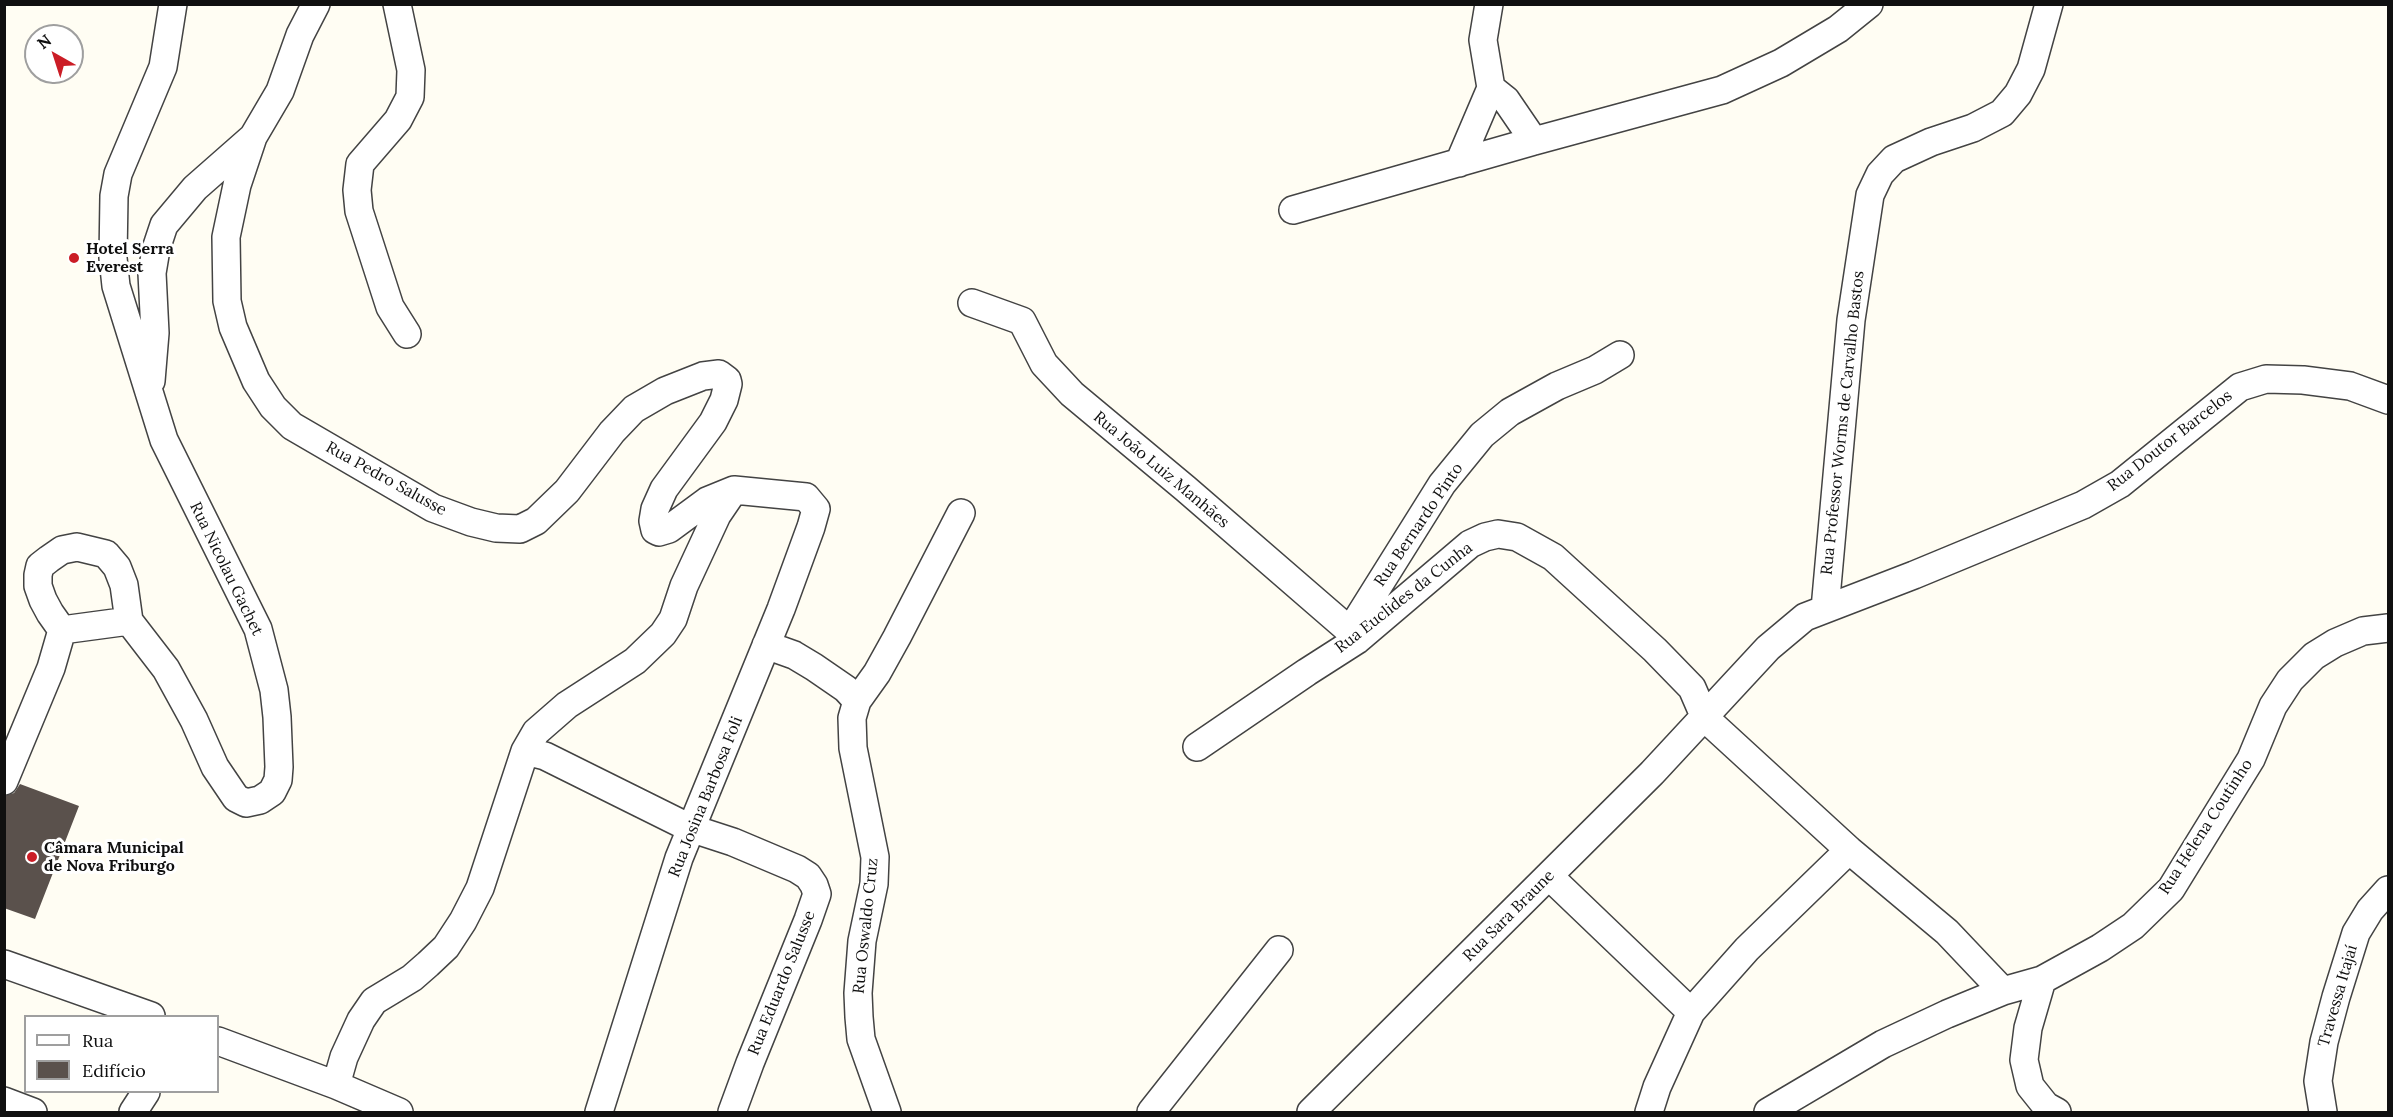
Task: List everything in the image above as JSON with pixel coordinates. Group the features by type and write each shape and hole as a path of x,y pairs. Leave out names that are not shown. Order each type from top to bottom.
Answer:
{"street":[{"path":"149,392 116,286 112,258 114,196 118,174 163,67 173,4"},
{"path":"149,392 155,333 152,273 156,249 164,225 195,188 253,136 280,90 293,53 316,4"},
{"path":"398,4 411,70 410,97 398,120 377,141 360,164 357,190 359,211 390,307 407,334"},
{"path":"1459,163 1491,88 1483,40 1489,4"},
{"path":"1293,210 1722,90 1781,63 1838,29 1869,4"},
{"name":"Rua Professor Worms de Carvalho Bastos","path":"1825,609 1851,320 1870,195 1880,174 1894,159 1931,142 1973,128 2002,113 2018,94 2031,69 2049,4"},
{"path":"1491,88 1506,100 1534,141"},
{"name":"Rua Pedro Salusse","path":"253,136 237,185 226,237 227,301 233,327 256,381 273,407 292,426 433,508 479,524 520,530 530,526 562,496 612,432 634,409 665,391 703,376 719,374 727,380 728,384 724,400 713,422 664,489 656,509 654,528 659,532 669,529 707,501 734,490 798,496"},
{"name":"Rua João Luiz Manhães","path":"972,303 1022,321 1044,364 1072,394 1353,635"},
{"name":"Rua Bernardo Pinto","path":"1353,635 1443,484 1482,435 1510,412 1557,386 1595,370 1620,355"},
{"name":"Rua Doutor Barcelos","path":"1825,609 2083,505 2120,484 2240,387 2266,379 2303,380 2350,386 2388,400"},
{"name":"Rua Nicolau Gachet","path":"129,621 166,669 194,720 215,767 236,798 246,803 260,800 272,792 278,780 279,767 277,717 274,690 258,629 164,440 149,392"},
{"path":"336,1085 348,1049 374,1001 412,978 428,964 446,947 463,921 480,888 525,751 536,732 567,705 635,661 663,634 673,619 684,586 717,515 734,490"},
{"name":"Rua Josina Barbosa Foli","path":"599,1113 690,828 766,645 815,514 814,504 798,496"},
{"name":"Rua Oswaldo Cruz","path":"887,1113 861,1039 859,1017 858,993 862,941 873,884 874,857 853,748 852,718 857,701 877,673 897,637 961,513"},
{"name":"Rua Euclides da Cunha","path":"1197,747 1307,672 1470,544 1498,534 1517,537 1553,557 1655,650 1692,688 1704,718"},
{"path":"77,547 106,554 117,567 124,585 129,621 62,630 50,614 38,586 40,566 63,550 77,547"},
{"name":"Rua Sara Braune","path":"1311,1113 1549,876 1704,718 1768,648 1805,617 1825,609"},
{"name":"Rua Helena Coutinho","path":"1768,1113 1883,1044 2003,991 2042,980 2100,948 2133,926 2171,889 2251,759 2274,706 2290,680 2314,656 2335,643 2363,631 2388,628"},
{"path":"4,781 51,668 62,630"},
{"path":"766,645 794,655 814,667 846,689 857,701"},
{"path":"1704,718 1849,850 1947,932 2003,991"},
{"name":"Rua Eduardo Salusse","path":"525,751 545,756 690,828 733,842 797,869 808,876 817,894 732,1113"},
{"path":"1649,1113 1657,1087 1691,1012 1747,949 1849,850"},
{"path":"1549,876 1691,1012"},
{"name":"Travessa Itajaí","path":"2323,1113 2318,1081 2324,1042 2336,997 2356,933 2370,910 2388,890"},
{"path":"1151,1113 1279,950"},
{"path":"4,964 145,1015"},
{"path":"2042,980 2028,1028 2025,1060 2030,1086 2046,1106 2057,1113"},
{"path":"219,1041 336,1085 386,1110"},
{"path":"133,1113 145,1093"},
{"path":"4,1101 33,1113"}],"building":[{"name":"Câmara Municipal de Nova Friburgo","path":"20,784 79,806 35,919 4,908 4,796 14,793"}],"place":[{"name":"Hotel Serra Everest","path":"74,258"},
{"name":"Câmara Municipal de Nova Friburgo","path":"32,857"}]}
